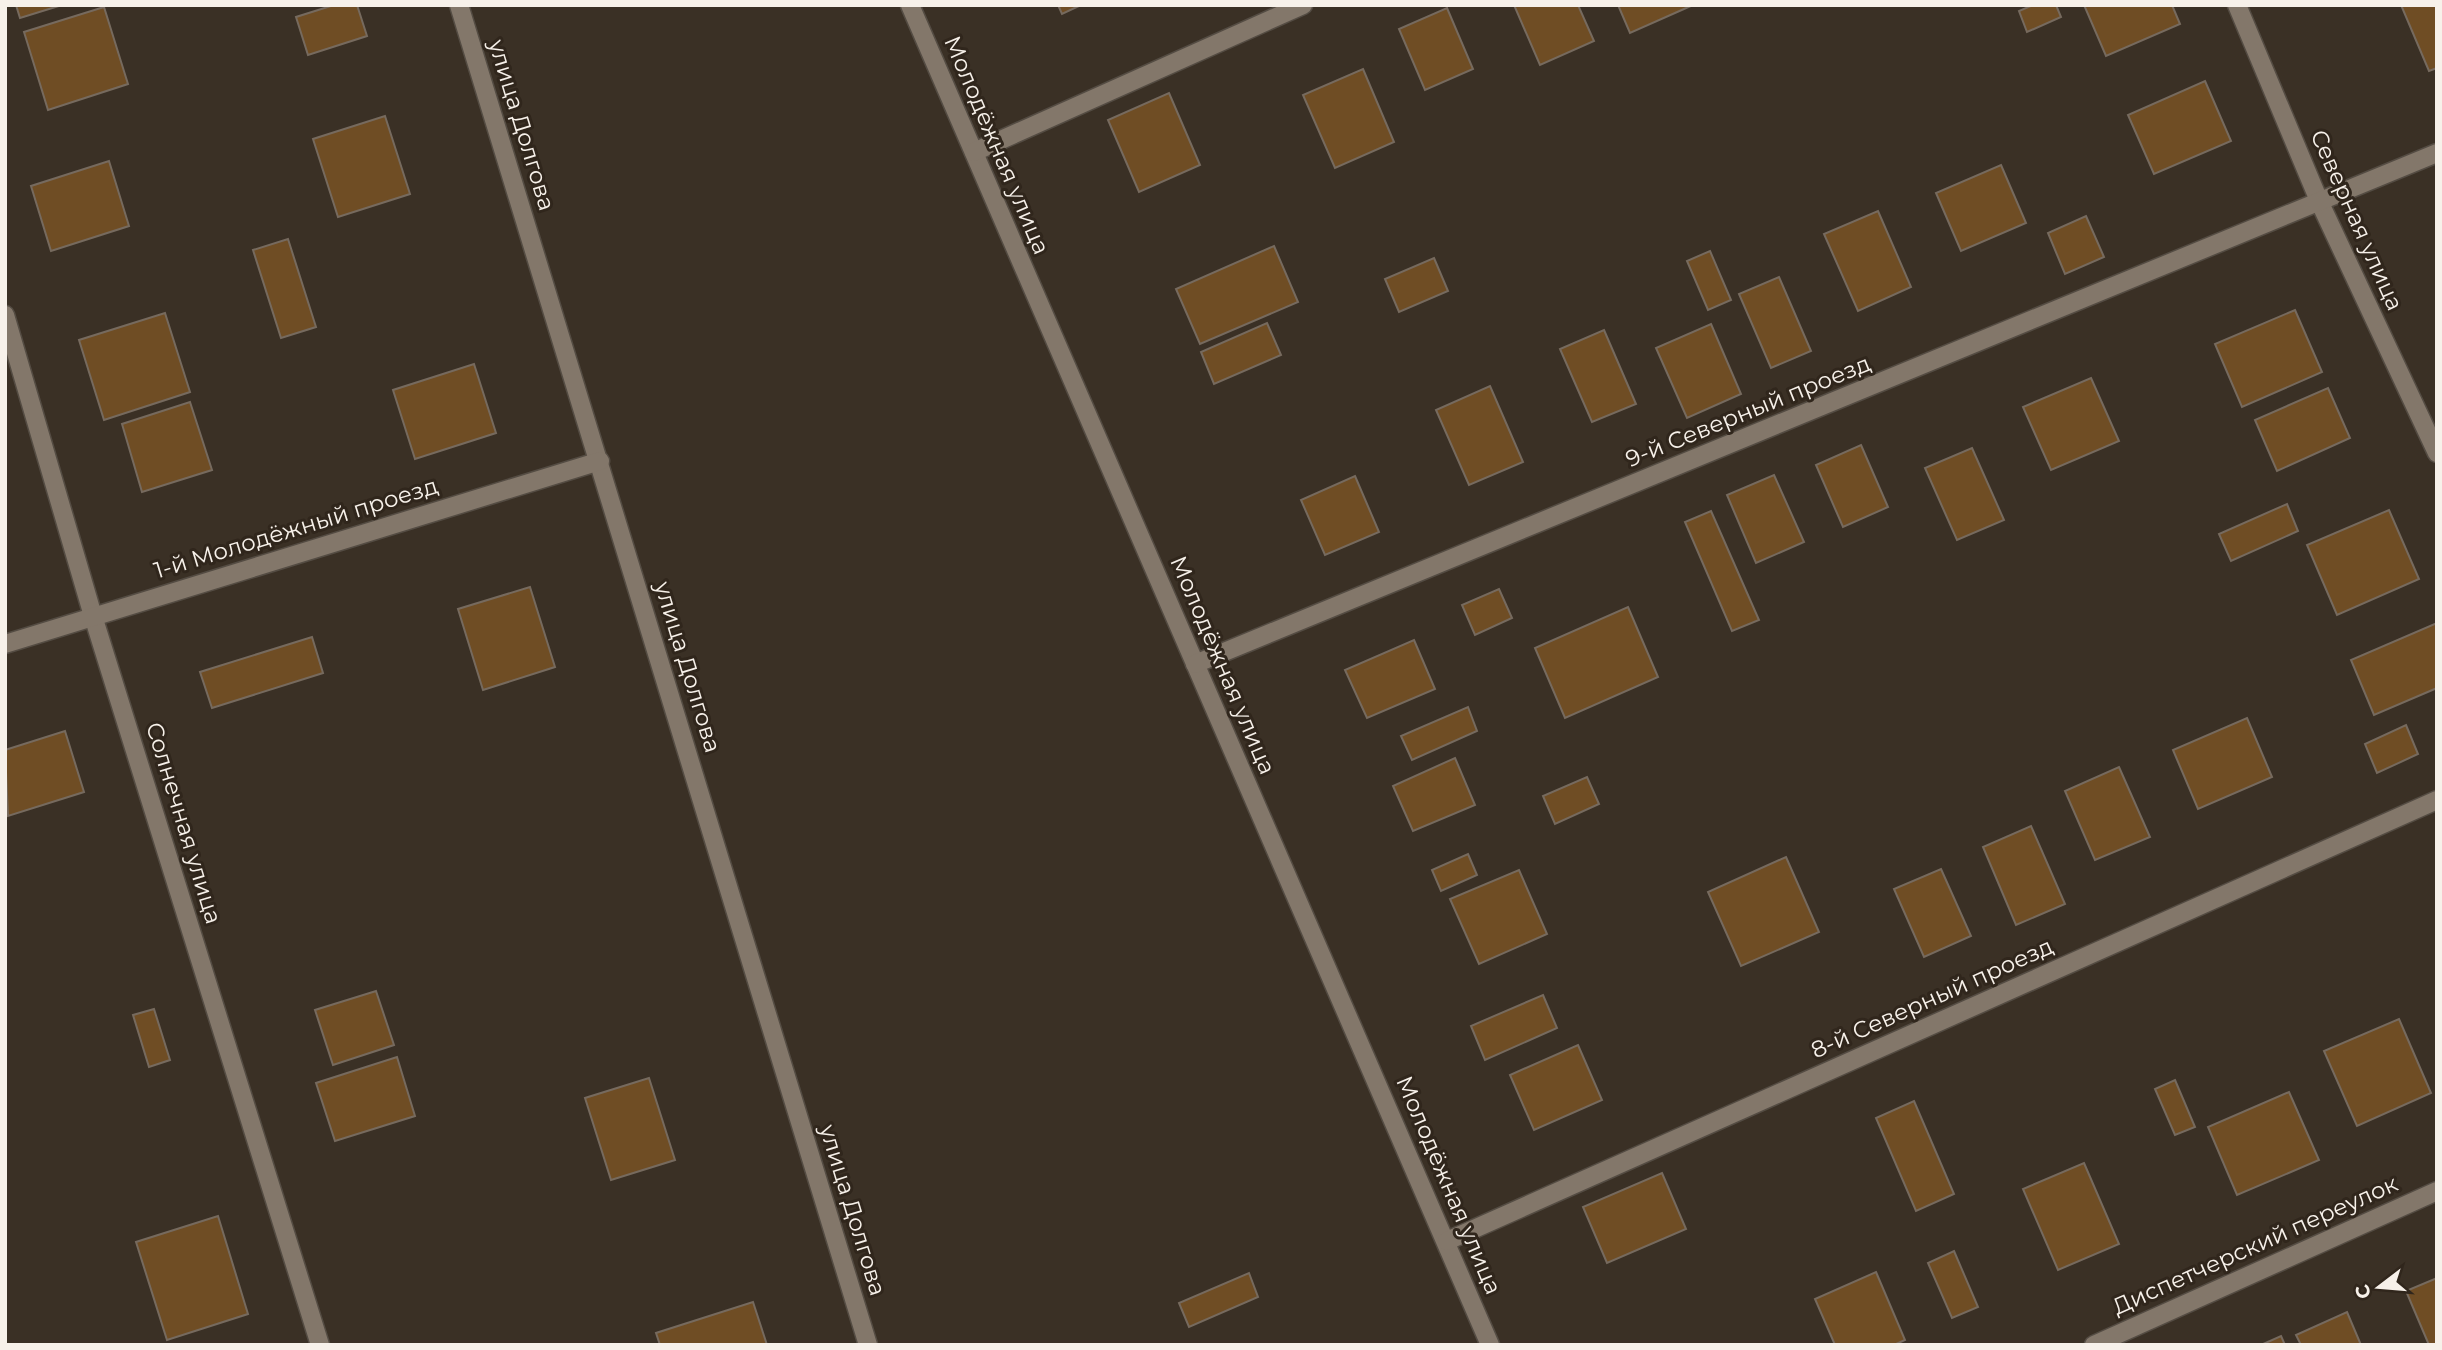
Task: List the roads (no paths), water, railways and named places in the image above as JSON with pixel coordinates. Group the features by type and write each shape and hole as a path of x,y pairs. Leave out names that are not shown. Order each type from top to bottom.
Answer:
{"street":[{"name":"улица Долгова","path":"459,5 868,1345"},
{"name":"Молодёжная улица","path":"910,5 1490,1345"},
{"path":"974,152 1303,5"},
{"name":"Северная улица","path":"2237,5 2320,203 2437,453"},
{"name":"9-й Северный проезд","path":"1195,664 2437,153"},
{"name":"Солнечная улица","path":"5,315 93,616 320,1345"},
{"name":"1-й Молодёжный проезд","path":"5,643 600,461"},
{"name":"8-й Северный проезд","path":"1447,1241 2437,800"},
{"name":"Диспетчерский переулок","path":"2094,1345 2437,1191"}]}
